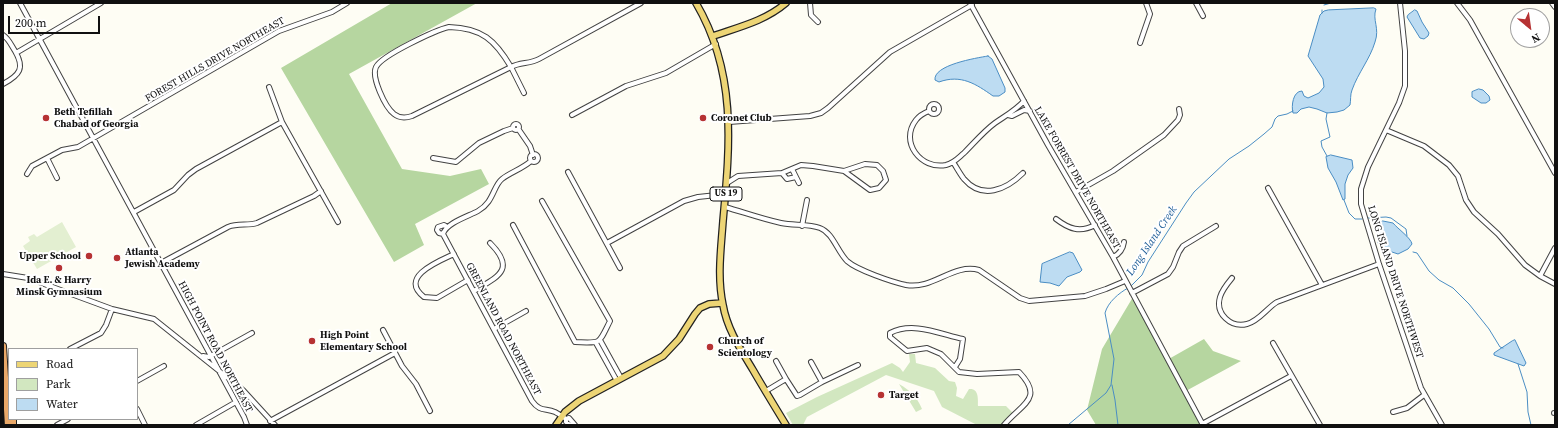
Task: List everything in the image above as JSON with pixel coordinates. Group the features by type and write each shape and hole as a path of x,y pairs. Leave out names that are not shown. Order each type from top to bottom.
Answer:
{"highway":[{"path":"3,346 8,425"},
{"path":"5,375 8,384"}],"main road":[{"name":"US 19","path":"696,3 716,44 725,81 729,122 726,194 720,274 722,303 732,332 786,425"},
{"path":"713,36 762,19 774,13 786,3"},
{"path":"556,425 564,418 570,407 579,400 663,356 678,339 700,308 709,304 722,303"}],"street":[{"name":"HIGH POINT ROAD NORTHEAST","path":"20,3 212,356 247,425"},
{"path":"16,53 101,3"},
{"name":"FOREST HILLS DRIVE NORTHEAST","path":"27,174 32,166 62,150 78,147 279,31 332,12 347,3"},
{"path":"524,93 511,67 499,48 488,38 463,29 449,27 433,32 383,59 376,66 374,76 390,111 397,116 406,118 511,67 539,59 641,3"},
{"path":"810,3 811,15 818,22"},
{"path":"1140,43 1149,17 1150,10 1146,3"},
{"path":"1196,3 1203,16"},
{"name":"LONG ISLAND DRIVE NORTHWEST","path":"1400,3 1405,51 1405,81 1402,98 1368,167 1360,194 1363,215 1424,395 1442,425"},
{"path":"1457,3 1470,20 1555,173"},
{"path":"1552,3 1555,8"},
{"path":"729,122 810,116 821,113 890,52 971,4"},
{"name":"LAKE FORREST DRIVE NORTHEAST","path":"971,4 1024,101 1113,257 1203,424"},
{"path":"3,35 7,38 20,61 18,72 12,79 3,84"},
{"path":"572,116 626,86 666,72 716,44"},
{"path":"270,87 282,122 338,222"},
{"path":"929,111 916,120 911,130 910,137 916,155 927,163 939,166 954,162 995,123 1008,115 1024,101"},
{"path":"1076,192 1113,170 1164,135 1178,120 1180,115 1179,109"},
{"path":"1013,110 1016,114"},
{"path":"1008,115 1012,116 1024,110 1030,111"},
{"path":"134,212 174,190 196,169 282,122"},
{"path":"433,158 456,162 479,143 513,128 515,130 519,130 530,146 533,155 530,158 531,161 501,180 488,202 480,210 447,226 444,224 438,227 437,230 439,233 443,234 447,226"},
{"path":"1386,130 1424,146 1449,165 1458,176 1466,200 1474,212 1498,234 1525,265 1540,276 1555,284"},
{"path":"47,158 57,178"},
{"path":"954,162 965,179 974,186 985,190 995,190 1007,186 1023,173"},
{"path":"727,173 738,176 782,173 801,166 813,166 844,171 870,190 879,188 886,180 884,171 877,165 865,164 844,171"},
{"path":"792,169 799,183"},
{"path":"568,172 620,268"},
{"path":"782,173 787,179 796,177"},
{"path":"726,182 738,176"},
{"path":"1268,188 1322,285"},
{"path":"161,263 228,227 257,223 314,196 321,190"},
{"path":"607,243 684,201 698,197 726,194"},
{"path":"802,226 807,200"},
{"path":"542,201 610,321 598,341"},
{"path":"725,207 780,223 815,226 824,230 842,256 855,266 906,285 926,284 961,270 972,268 979,270 1020,298 1033,301 1085,296 1126,282"},
{"path":"1056,219 1065,226 1075,230 1085,229 1095,225"},
{"path":"513,225 575,342 598,341"},
{"path":"1130,291 1168,274 1173,267 1182,246 1216,226"},
{"name":"GREENLAND ROAD NORTHEAST","path":"443,234 534,403 540,408 555,412 564,418 569,418 575,425"},
{"path":"1113,257 1118,255 1123,249 1124,242"},
{"path":"474,290 497,277 502,270 502,260 490,243"},
{"path":"1540,276 1555,248"},
{"path":"454,254 420,272 416,283 417,290 424,297 437,298 468,280"},
{"path":"1232,278 1221,294 1219,306 1226,319 1239,325 1254,321 1277,302 1379,264"},
{"path":"3,274 17,275 112,309 154,318 250,396 275,425"},
{"path":"72,348 101,332 106,325 112,309"},
{"path":"494,329 526,311"},
{"path":"955,367 960,359 963,339 931,330 907,328 890,332 890,337 907,351 927,348 940,354 959,372 977,374 1019,372 1028,380 1031,387 1031,395 1026,404 1013,414 1005,425"},
{"path":"382,330 402,366 416,384 430,410"},
{"path":"200,355 209,358 252,333"},
{"path":"598,341 619,380"},
{"path":"1273,343 1320,425"},
{"path":"270,421 395,353"},
{"path":"776,361 797,396 858,365"},
{"path":"811,362 822,382"},
{"path":"138,380 164,366"},
{"path":"1203,424 1291,376"},
{"path":"766,391 786,379"},
{"path":"1392,412 1407,408 1424,395"},
{"path":"196,425 236,402"},
{"path":"138,409 145,425"},
{"path":"564,418 570,425"},
{"path":"56,425 64,420"}],"green space":[{"path":"392,3 477,3 349,74 402,169 450,176 481,169 489,184 415,224 424,245 394,262 281,68"},
{"path":"62,222 76,247 37,269 23,246 30,241 28,237 34,234 37,237"},
{"path":"1133,297 1167,360 1204,339 1213,351 1241,361 1184,392 1202,425 1096,425 1087,410 1102,349"},
{"path":"909,354 915,354 916,363 935,368 949,381 955,382 957,388 956,396 963,399 969,389 975,390 977,394 978,406 1006,406 1012,412 1011,416 1004,425 977,425 942,407 934,391 886,375 807,417 803,425 793,425 786,413 817,397 892,363 903,372 910,362"},
{"path":"899,384 913,395 922,409 916,412"}],"water":[{"path":"1376,9 1376,37 1373,48 1352,90 1350,105 1344,110 1337,112 1327,113 1309,107 1301,109 1297,113 1293,113 1292,107 1297,93 1302,91 1304,96 1308,98 1319,93 1324,87 1323,79 1308,56 1320,15 1324,11 1328,10"},
{"path":"1415,10 1429,33 1424,39 1420,38 1407,17"},
{"path":"988,56 992,59 1005,88 1005,92 999,96 993,96 974,84 961,80 954,79 939,82 935,80 936,75 948,66"},
{"path":"1479,89 1483,90 1489,96 1490,100 1486,103 1481,103 1472,97 1472,92"},
{"path":"1331,155 1352,160 1353,168 1348,175 1345,184 1345,199 1343,200 1336,182 1328,168 1326,157"},
{"path":"1383,221 1393,223 1409,239 1412,244 1408,249 1398,254 1383,249 1378,243 1376,227 1377,224"},
{"path":"1070,252 1073,253 1082,270 1080,272 1067,277 1059,286 1040,282 1042,264"},
{"path":"1515,340 1526,363 1524,366 1494,355 1494,353"}],"waterway":[{"name":"Long Island Creek","path":"1324,5 1331,3"},
{"name":"Long Island Creek","path":"1131,286 1142,275 1148,262 1194,192 1229,159 1249,146 1272,127 1278,116 1293,111"},
{"path":"1327,113 1326,119 1330,137 1321,141 1322,147 1327,156"},
{"path":"1344,200 1349,213 1355,219 1362,219"},
{"path":"1368,218 1391,218 1406,229 1407,236"},
{"path":"1413,252 1417,253 1429,271 1439,280 1453,288 1469,304 1489,329 1500,347 1503,348"},
{"name":"Long Island Creek","path":"1068,425 1106,393 1111,385 1114,359 1105,313 1106,309 1114,298 1128,288"},
{"path":"1518,364 1527,392 1528,412 1531,425"},
{"path":"1112,385 1118,425"}],"place":[{"name":"Beth Tefillah Chabad of Georgia","path":"46,118"},
{"name":"Coronet Club","path":"703,118"},
{"name":"Upper School","path":"89,256"},
{"name":"Atlanta Jewish Academy","path":"117,258"},
{"name":"Ida E. & Harry Minsk Gymnasium","path":"59,268"},
{"name":"High Point Elementary School","path":"312,341"},
{"name":"Church of Scientology","path":"710,347"},
{"name":"Target","path":"881,395"}]}
